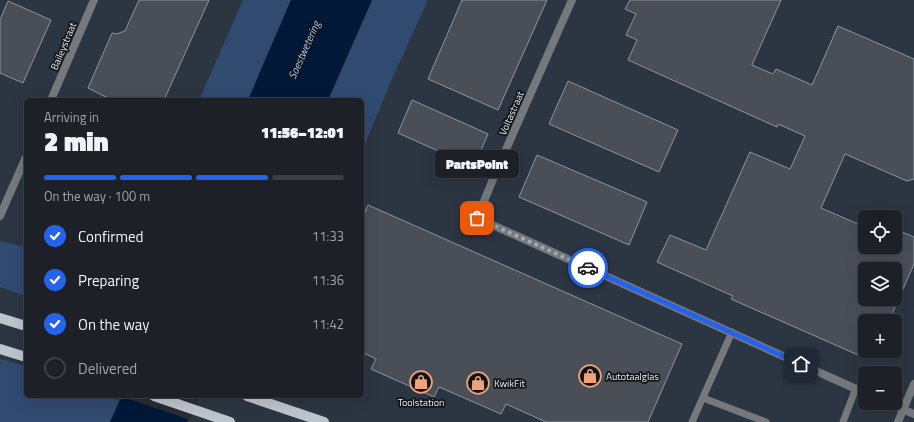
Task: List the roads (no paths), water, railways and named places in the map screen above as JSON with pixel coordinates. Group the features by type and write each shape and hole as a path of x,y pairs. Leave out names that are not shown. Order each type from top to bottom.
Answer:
{"main road":[{"path":"0,318 24,325"},
{"path":"0,349 24,356"},
{"path":"160,398 230,422"},
{"path":"252,398 324,422"}],"street":[{"name":"Baileystraat","path":"52,98 94,0"},
{"name":"Voltastraat","path":"572,0 477,218 856,388"},
{"path":"0,216 24,162"},
{"path":"898,422 914,384"},
{"path":"903,410 914,414"}],"lane":[{"path":"692,422 732,332"},
{"path":"843,422 856,388"},
{"path":"703,398 766,422"}],"water":[{"name":"Soestwetering","path":"291,0 372,0 329,98 249,98"},
{"path":"121,398 197,398 187,422 110,422"}],"place":[{"name":"PartsPoint","path":"477,218"},
{"name":"Autotaalglas","path":"590,376"},
{"name":"Toolstation","path":"421,382"},
{"name":"KwikFit","path":"478,383"}]}
